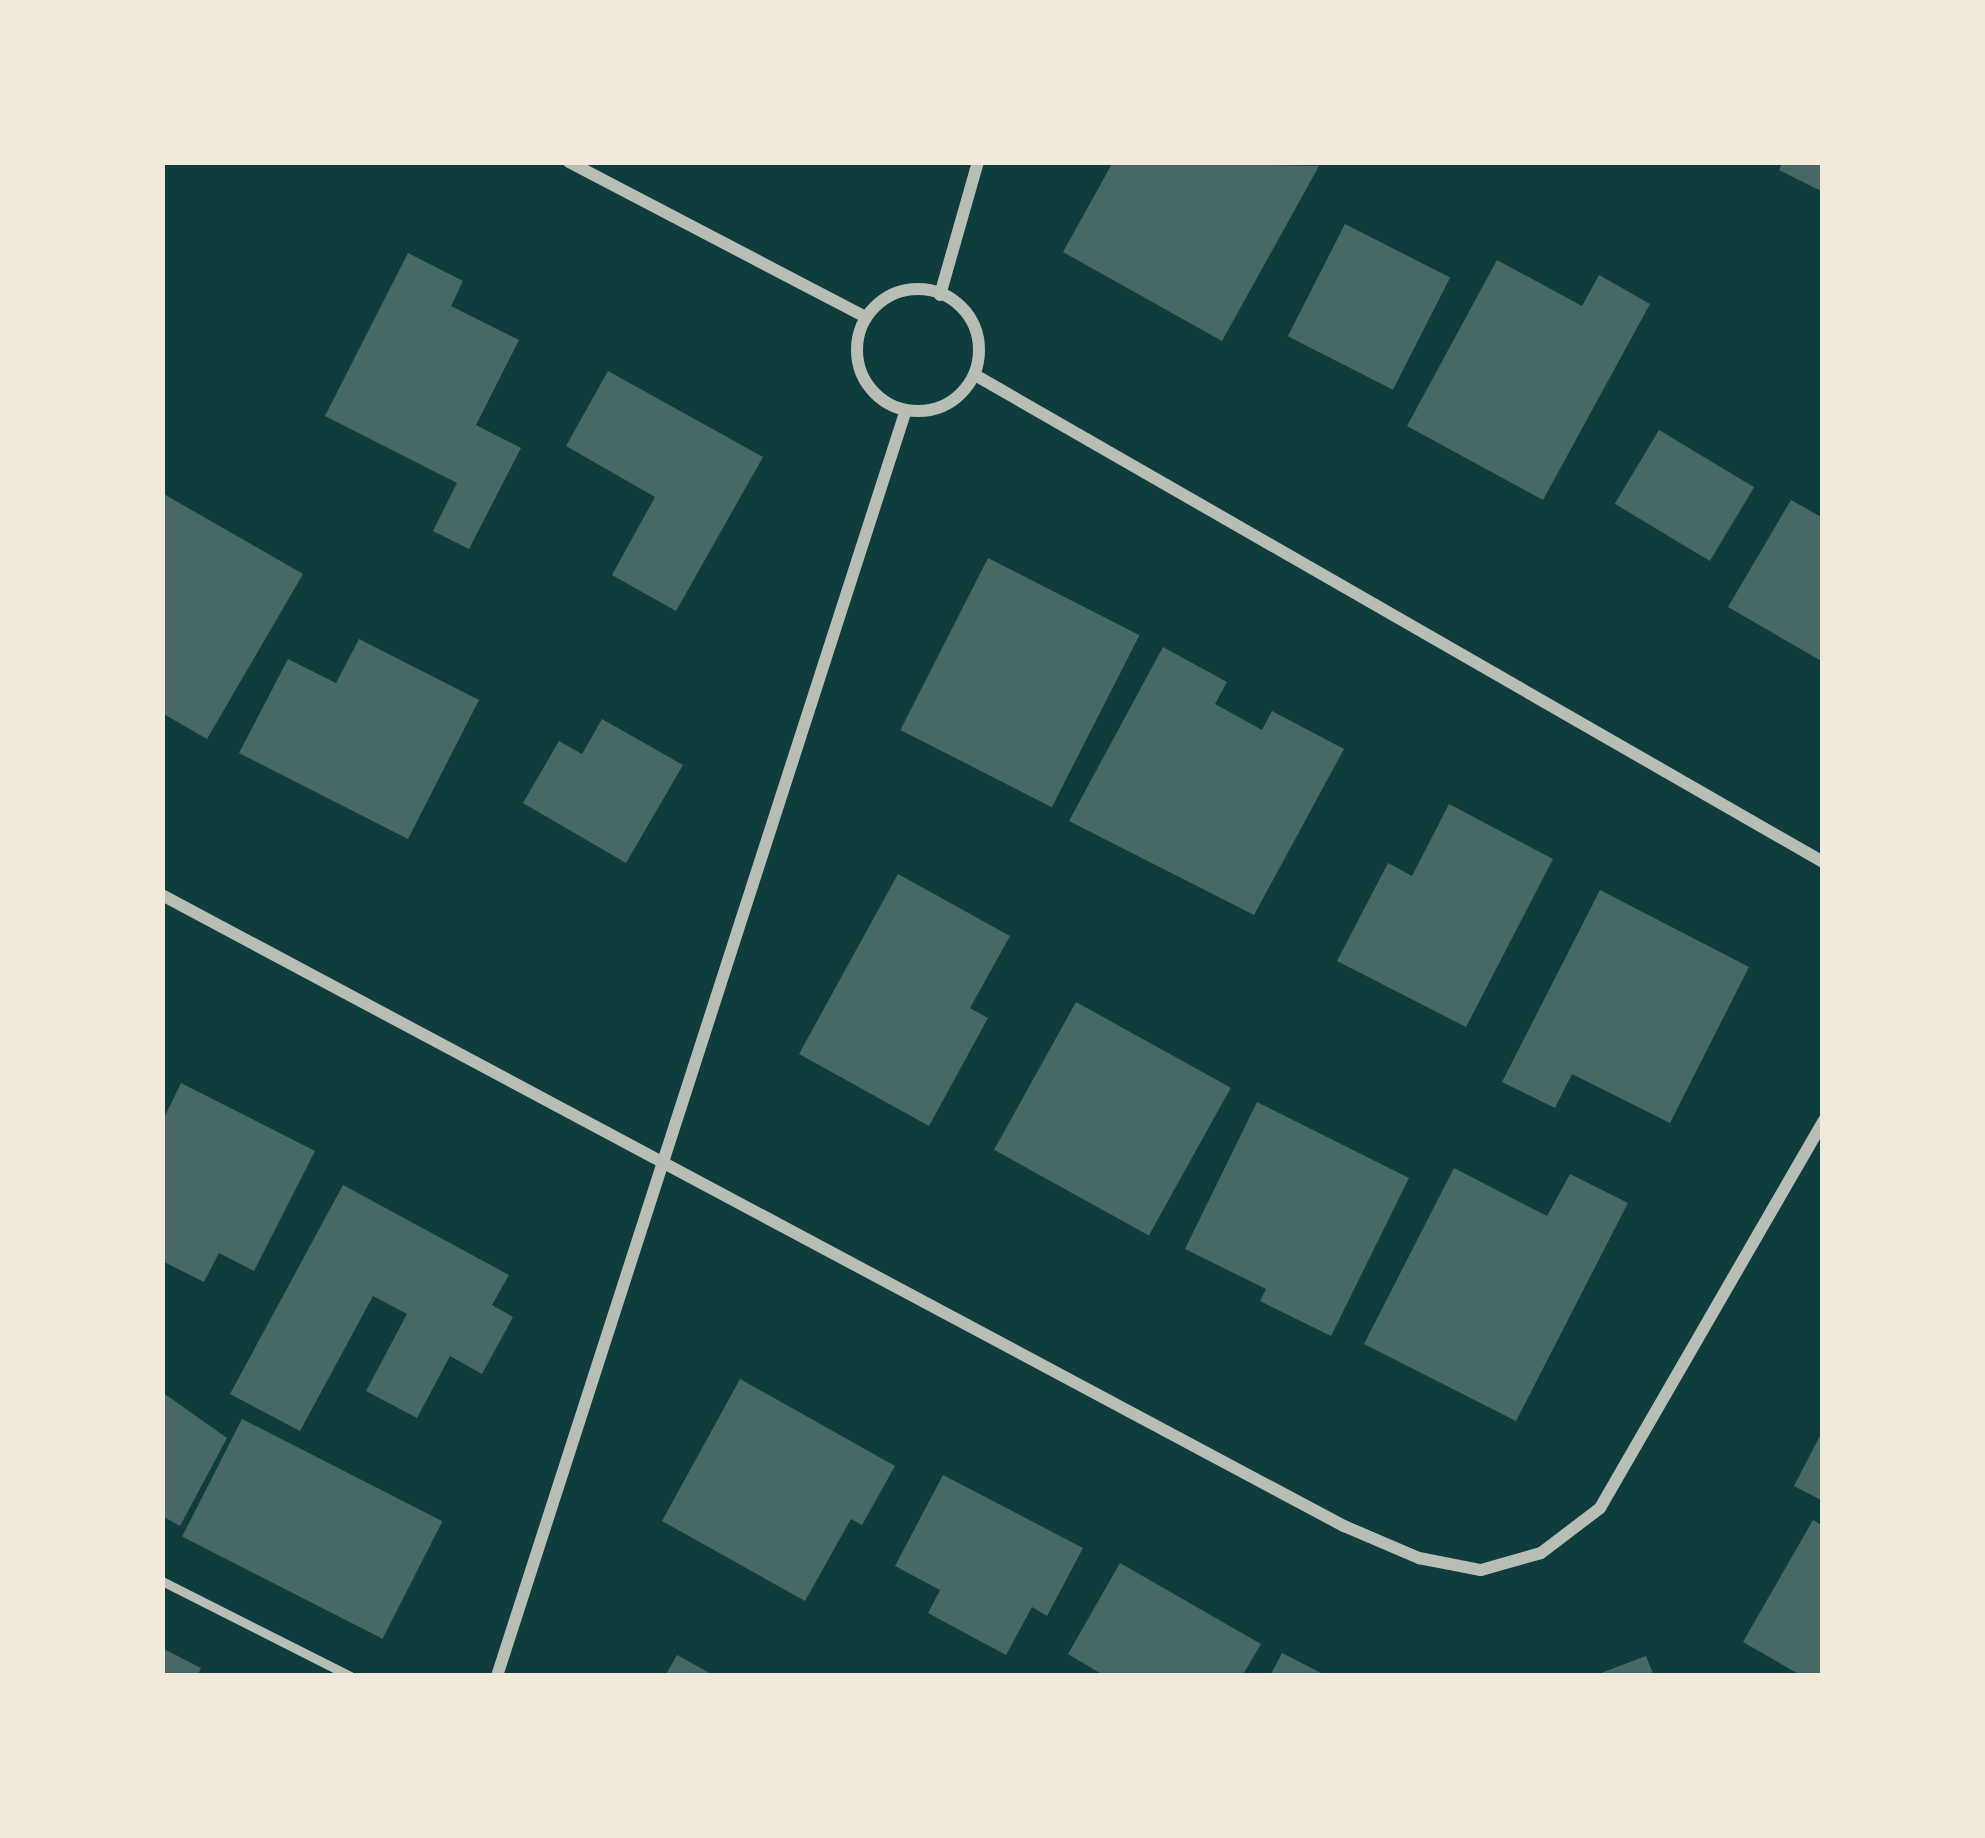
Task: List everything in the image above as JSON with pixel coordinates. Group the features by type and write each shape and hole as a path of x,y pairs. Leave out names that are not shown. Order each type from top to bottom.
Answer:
{"street":[{"path":"569,162 865,316"},
{"path":"940,295 978,162"},
{"path":"898,288 940,295 978,332 975,375 949,405 906,410 867,382 857,362 865,316 898,288"},
{"path":"975,375 1823,862"},
{"path":"497,1676 659,1156 906,410"},
{"path":"162,895 659,1156 1344,1526 1419,1558 1481,1570 1541,1553 1600,1508 1823,1121"}],"lane":[{"path":"162,1581 350,1676"}],"building":[{"path":"1113,162 1319,166 1222,341 1063,252"},
{"path":"1783,162 1823,162 1823,192 1779,170"},
{"path":"1345,224 1450,278 1393,390 1288,336"},
{"path":"408,253 463,281 451,306 519,340 476,425 521,448 469,549 433,531 457,483 325,416"},
{"path":"1497,260 1582,306 1599,275 1650,304 1543,500 1407,426"},
{"path":"608,371 763,457 676,611 612,575 655,497 566,446"},
{"path":"1659,430 1754,487 1710,561 1615,504"},
{"path":"162,493 303,574 207,739 162,713"},
{"path":"1791,500 1823,518 1823,662 1728,607"},
{"path":"988,558 1139,635 1052,807 900,730"},
{"path":"359,639 479,700 408,839 239,753 288,659 336,683"},
{"path":"1163,647 1227,682 1215,704 1262,730 1272,711 1344,749 1254,915 1069,821"},
{"path":"602,719 683,765 626,863 523,803 559,741 582,754"},
{"path":"1449,804 1553,859 1466,1027 1337,961 1388,863 1412,876"},
{"path":"898,874 1010,936 970,1008 988,1018 929,1126 799,1054"},
{"path":"1600,890 1749,967 1670,1123 1572,1074 1555,1108 1502,1082"},
{"path":"1076,1002 1231,1088 1149,1236 994,1150"},
{"path":"181,1083 315,1151 254,1271 219,1253 204,1282 162,1261 162,1122"},
{"path":"1257,1102 1409,1178 1331,1336 1260,1301 1266,1289 1185,1249"},
{"path":"1454,1168 1547,1216 1570,1174 1628,1203 1516,1421 1364,1344"},
{"path":"343,1185 509,1275 492,1305 513,1317 482,1374 450,1356 417,1418 366,1391 407,1314 373,1296 300,1431 230,1394"},
{"path":"740,1379 895,1466 862,1525 851,1519 805,1601 662,1521"},
{"path":"162,1392 227,1438 180,1526 162,1516"},
{"path":"242,1419 442,1521 383,1639 182,1537"},
{"path":"1823,1430 1823,1501 1794,1486"},
{"path":"943,1475 1083,1548 1047,1616 1032,1607 1006,1655 928,1613 940,1590 895,1566"},
{"path":"1813,1520 1823,1526 1823,1676 1802,1676 1743,1642"},
{"path":"1120,1563 1261,1644 1242,1676 1105,1676 1068,1654"},
{"path":"162,1648 201,1668 197,1676 162,1676"},
{"path":"1282,1653 1327,1676 1270,1676"},
{"path":"677,1655 715,1676 665,1676"},
{"path":"1646,1656 1654,1676 1593,1676"}]}
